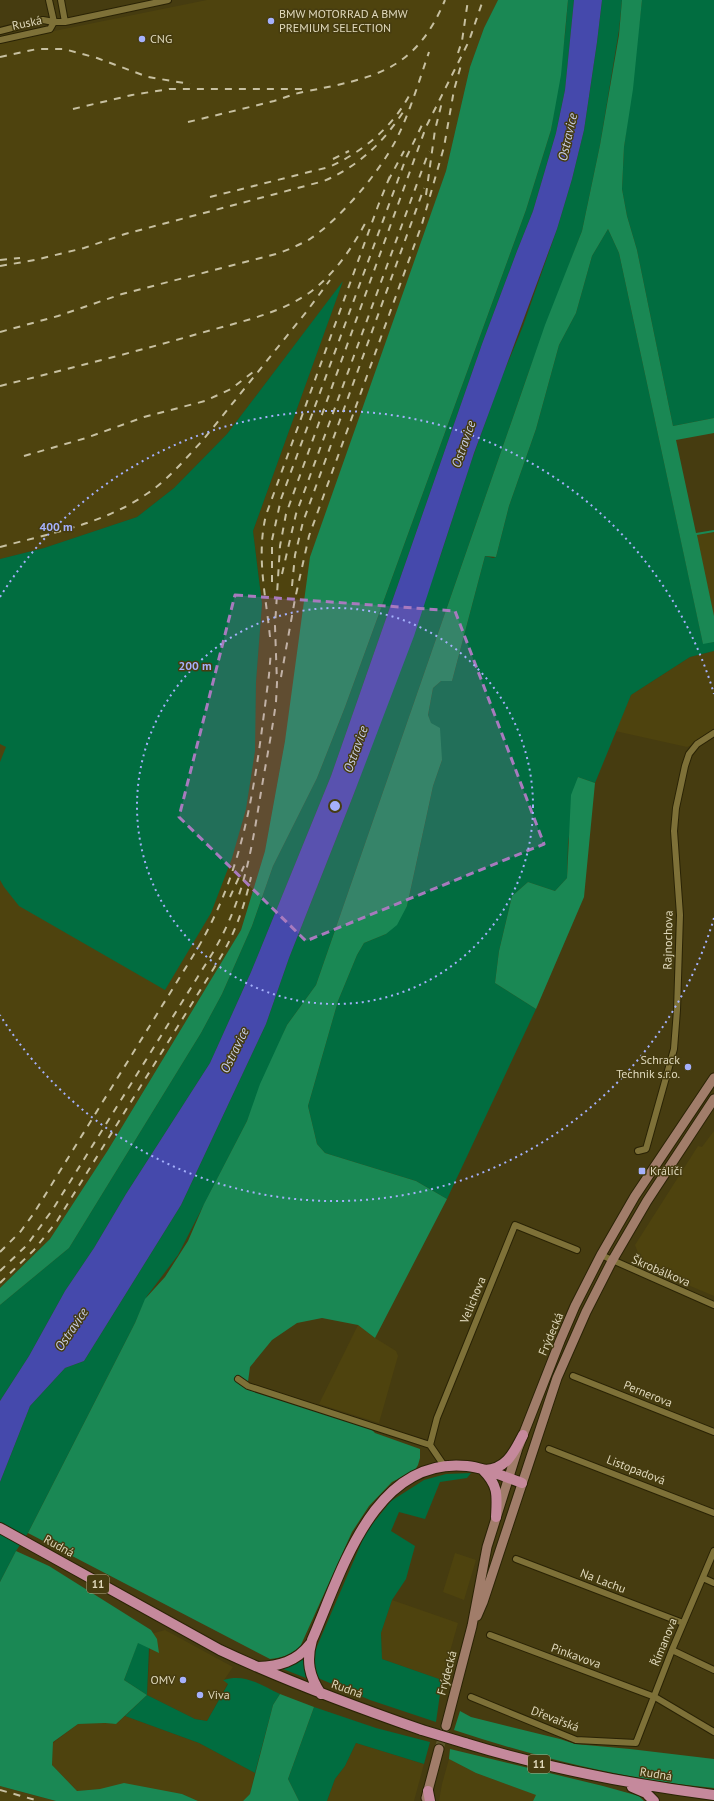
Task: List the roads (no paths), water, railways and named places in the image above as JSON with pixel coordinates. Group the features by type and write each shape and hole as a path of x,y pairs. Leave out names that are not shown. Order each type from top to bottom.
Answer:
{"main road":[{"name":"Frýdecká","path":"446,1726 472,1626 487,1547 496,1517 523,1435 566,1327 601,1255 635,1196 714,1078"},
{"name":"Frýdecká","path":"472,1626 483,1602 557,1378 586,1312 612,1261 647,1201 714,1099"},
{"path":"483,1470 492,1470 504,1465 510,1458 523,1435"},
{"path":"321,1694 312,1678 308,1666 308,1656 312,1640 353,1545 374,1511 387,1496 405,1482 428,1471 445,1467 466,1466 522,1483"},
{"path":"483,1470 492,1479 496,1489 496,1517"},
{"name":"Rudná","path":"0,1528 157,1617 220,1650 256,1667 321,1694 422,1730 548,1766 615,1780 714,1795"},
{"path":"256,1667 274,1666 291,1661 302,1653 312,1640"},
{"path":"425,1801 439,1749"},
{"path":"615,1780 642,1791 654,1801"},
{"path":"428,1791 430,1801"}],"street":[{"path":"49,0 54,22"},
{"path":"61,0 65,22"},
{"name":"Ruská","path":"0,31 43,20 65,22 168,0"},
{"name":"Ruská","path":"0,40 50,30 54,22"},
{"name":"Rajnochova","path":"638,1151 646,1149 674,1049 677,1010 680,915 675,838 676,808 689,754 697,744 714,733"},
{"name":"Velichova","path":"430,1446 437,1418 515,1226 576,1250"},
{"name":"Škrobálkova","path":"601,1255 714,1305"},
{"name":"Pernerova","path":"573,1376 714,1432"},
{"path":"238,1380 248,1386 430,1446 445,1467"},
{"name":"Listopadová","path":"549,1449 714,1513"},
{"name":"Římanova","path":"636,1743 672,1650 714,1551"},
{"name":"Na Lachu","path":"516,1559 683,1623"},
{"path":"703,1578 714,1582"},
{"name":"Pinkavova","path":"490,1635 655,1697 714,1732"},
{"path":"672,1650 714,1670"},
{"name":"Dřevařská","path":"471,1697 576,1740 636,1743"}],"water":[{"name":"Ostravice","path":"574,0 602,0 584,130 572,179 557,229 474,453 414,636 289,958 266,1024 181,1205 84,1361 65,1368 30,1406 0,1482 0,1401 29,1356 65,1291 94,1248 126,1194 210,1063 251,972 331,776 482,344 533,211 556,133 565,90"}],"tunnel":[{"path":"439,1749 446,1726"}],"railway":[{"path":"188,122 274,101 299,93 350,82 371,76 389,68 405,57 420,43 433,24 445,0"},
{"path":"458,53 462,41 468,0"},
{"path":"0,1271 27,1245 53,1209 212,954 232,914 250,856 276,702 277,683 275,626 280,546 286,514 426,127 469,41 483,0"},
{"path":"0,57 37,49 64,49 97,58 148,77 190,84"},
{"path":"0,332 58,316 122,294 276,254 310,239 334,220 346,208 380,167 389,153 406,119 429,52"},
{"path":"281,677 295,599 309,536 422,224 444,147 454,90 461,65"},
{"path":"73,109 132,95 169,89 303,89"},
{"path":"210,197 329,167 342,161 365,146 387,127 396,116 411,92"},
{"path":"426,195 435,130 442,102"},
{"path":"0,266 35,260 84,248 125,234 324,181 337,175 360,160 389,132 405,109"},
{"path":"272,582 272,540 281,499 406,158 422,125"},
{"path":"333,159 349,151"},
{"path":"388,181 404,151"},
{"path":"282,574 296,514 429,151"},
{"path":"270,637 262,561 263,530 266,515 390,176"},
{"path":"292,586 295,555 303,522 424,188"},
{"path":"0,386 176,340 257,317 284,307 309,293 335,269 350,249 368,218"},
{"path":"0,260 20,258"},
{"path":"0,547 58,532 95,520 131,504 156,487 177,468 203,440 307,311 330,280"},
{"path":"24,456 86,438 144,417 205,401 231,389 253,372"},
{"path":"0,1252 21,1231 34,1213 196,951 214,918 228,885 239,852 247,818 254,783 271,651"},
{"path":"230,897 244,866"},
{"path":"0,1283 34,1250 57,1221 219,960 230,940 238,920 251,877"},
{"path":"0,1790 39,1801"}],"place":[{"name":"BMW MOTORRAD A BMW PREMIUM SELECTION","path":"271,21"},
{"name":"CNG","path":"142,39"},
{"name":"Schrack Technik s.r.o.","path":"688,1067"},
{"name":"Králičí","path":"642,1171"},
{"name":"OMV","path":"183,1680"},
{"name":"Viva","path":"200,1695"}]}
